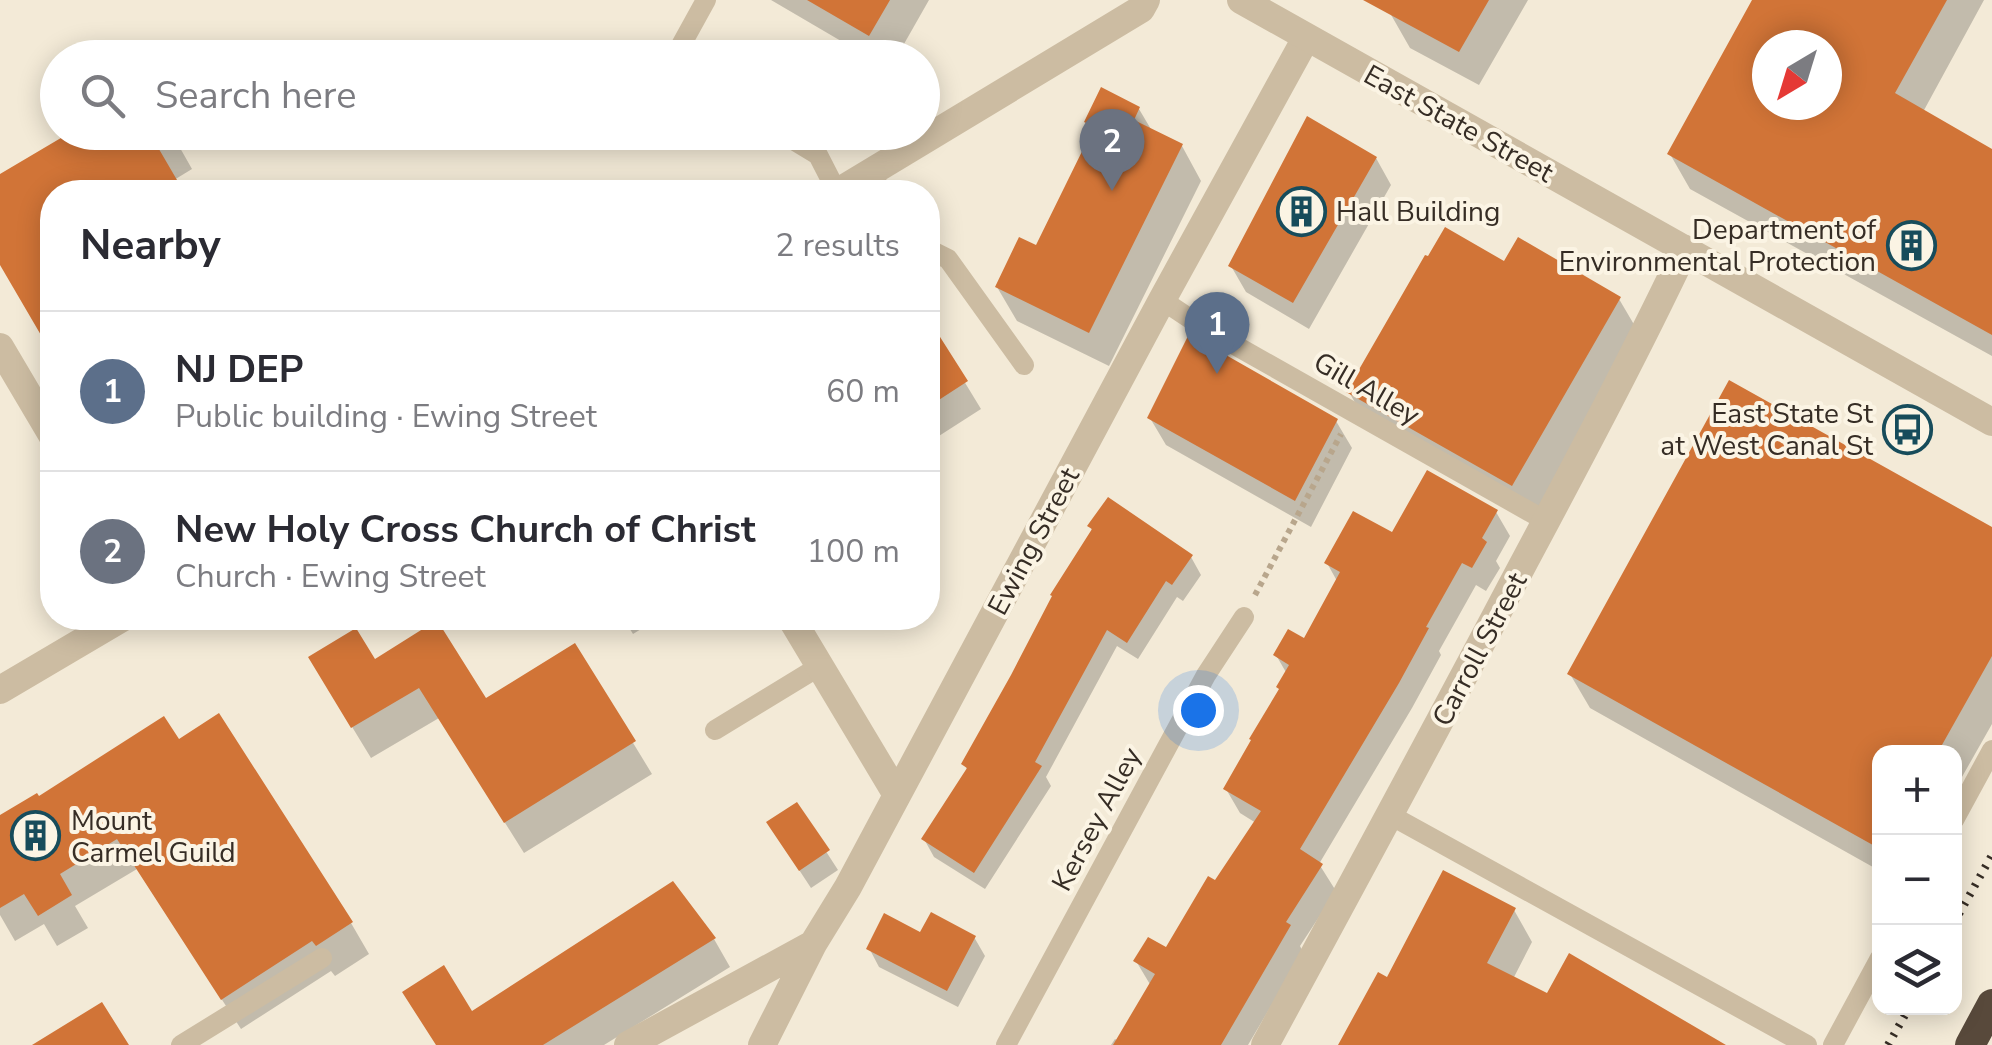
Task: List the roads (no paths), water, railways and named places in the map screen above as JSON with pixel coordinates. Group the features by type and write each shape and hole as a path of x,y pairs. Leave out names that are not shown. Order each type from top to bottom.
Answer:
{"highway":[{"path":"1970,1045 1992,1004"}],"street":[{"path":"940,141 1141,9 1146,0"},
{"name":"East State Street","path":"1241,0 1992,422"},
{"name":"Ewing Street","path":"775,1041 814,944 1306,38"},
{"path":"881,180 926,150"},
{"name":"Carroll Street","path":"1265,1045 1546,521 1685,249"},
{"path":"0,347 40,415"},
{"path":"0,690 102,630"},
{"path":"806,630 820,666 897,795"},
{"path":"628,1045 814,944"}],"lane":[{"path":"684,40 706,0"},
{"path":"808,150 818,156 831,180"},
{"path":"940,255 948,259 1024,364"},
{"name":"Gill Alley","path":"1162,300 1201,326 1546,521"},
{"name":"Kersey Alley","path":"1006,1045 1206,675 1244,617"},
{"path":"715,730 820,666"},
{"path":"1962,805 1992,750"},
{"path":"1390,816 1807,1045"},
{"path":"180,1045 322,958"},
{"path":"1833,1045 1872,973"}],"railway":[{"path":"1962,909 1992,855"},
{"path":"1888,1045 1905,1015"}],"place":[{"name":"New Holy Cross Church of Christ","path":"1112,191"},
{"name":"Hall Building","path":"1301,211"},
{"name":"Department of Environmental Protection","path":"1911,245"},
{"name":"NJ DEP","path":"1217,374"},
{"name":"East State St at West Canal St","path":"1908,429"},
{"name":"Mount Carmel Guild","path":"36,836"}]}
